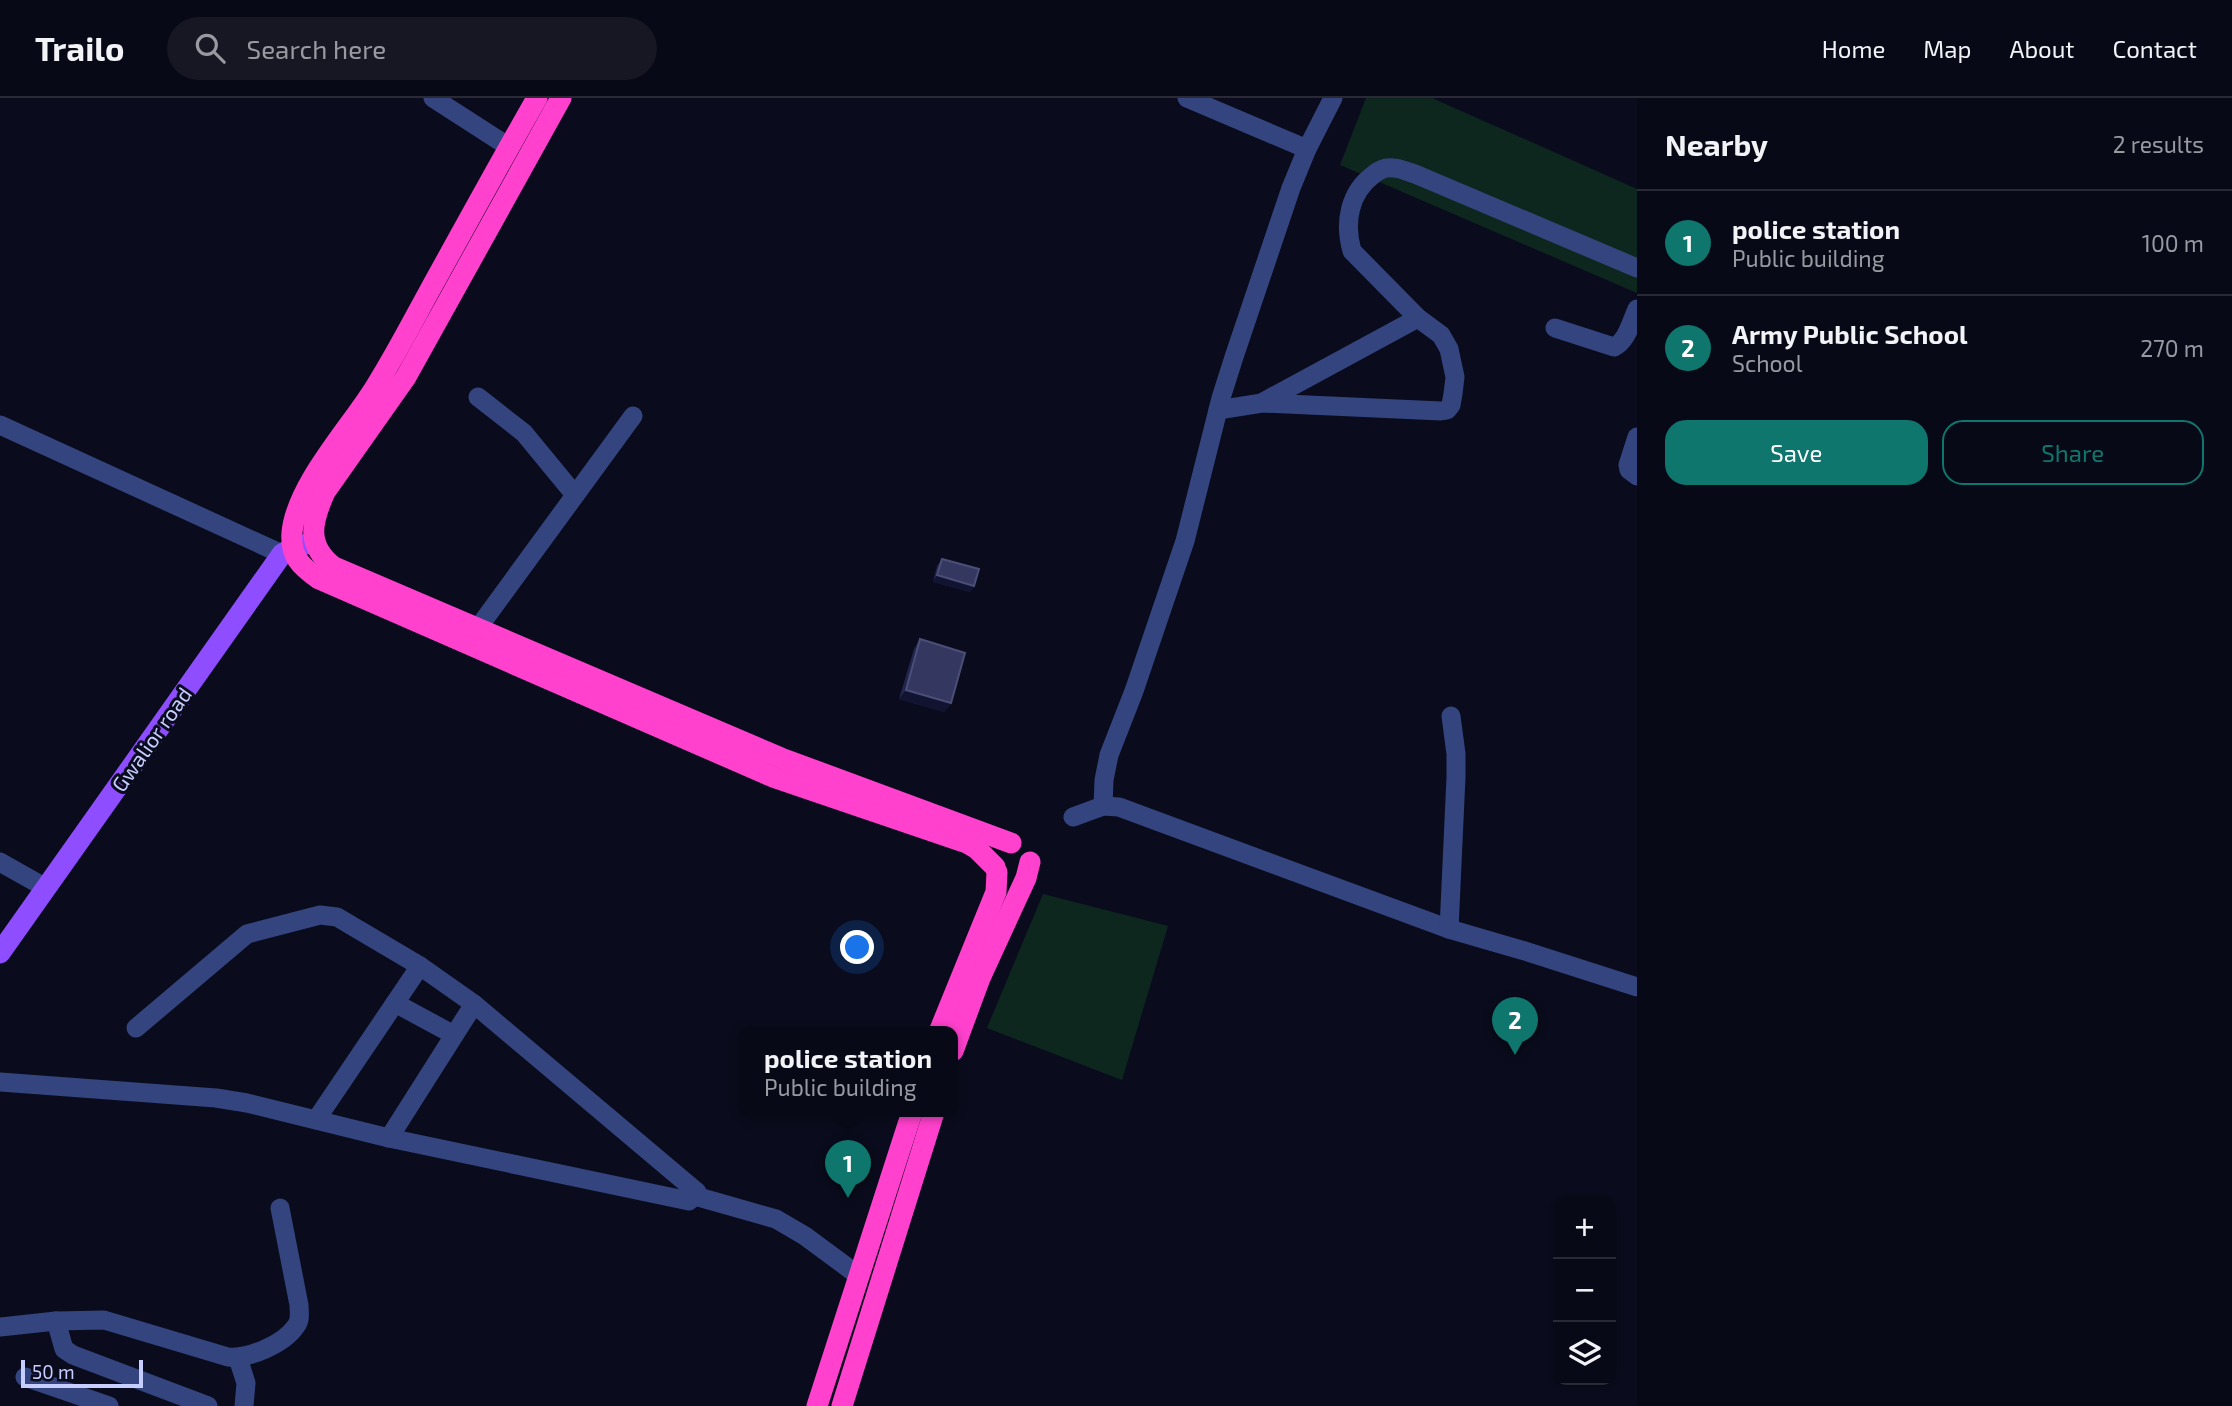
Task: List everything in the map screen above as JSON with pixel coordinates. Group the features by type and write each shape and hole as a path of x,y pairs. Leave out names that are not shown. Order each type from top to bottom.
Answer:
{"highway":[{"path":"537,98 376,386 310,482 298,507 287,551 305,570 319,579 773,777 967,843 977,849 1002,876 1014,879 1025,874 1030,862"},
{"path":"561,98 406,377 325,492 314,522 315,542 321,555 334,567 781,758 1021,845 1026,849 1030,862 1026,878 980,978 958,1037"},
{"path":"941,1026 996,892 994,856 1000,847 1011,843"},
{"path":"817,1406 910,1117"},
{"path":"842,1406 932,1117"}],"main road":[{"path":"287,551 315,542"},
{"name":"Gwalior road","path":"0,953 287,551"}],"street":[{"path":"433,98 509,147"},
{"path":"1186,98 1307,149"},
{"path":"1104,806 1104,780 1109,755 1134,691 1185,541 1234,357 1307,149 1333,98"},
{"path":"1218,410 1262,403 1447,410 1451,405 1455,377 1451,354 1441,335 1418,318 1356,257 1349,239 1347,221 1357,190 1380,169 1394,167 1415,174 1637,268"},
{"path":"1555,328 1614,347 1624,339 1637,309"},
{"path":"1262,403 1418,318"},
{"path":"478,397 524,433 575,495"},
{"path":"478,628 634,416"},
{"path":"0,425 287,551"},
{"path":"1637,437 1628,465 1629,470 1637,476"},
{"path":"1449,929 1457,777 1451,716"},
{"path":"1073,817 1104,806 1119,807 1449,929 1637,987"},
{"path":"0,862 46,888"},
{"path":"0,1082 216,1098 389,1138 689,1200 697,1192 474,1004 351,923 330,915 253,930 136,1028"},
{"path":"316,1120 420,966"},
{"path":"395,1003 454,1035"},
{"path":"389,1138 474,1004"},
{"path":"695,1196 776,1219 805,1236 859,1276"},
{"path":"0,1327 94,1319 114,1322 238,1358 246,1357 286,1337 298,1325 299,1305 280,1208"},
{"path":"56,1321 64,1349 73,1355 208,1406"},
{"path":"238,1358 246,1383 244,1406"},
{"path":"25,1377 109,1406"}],"green space":[{"path":"1366,98 1432,98 1637,189 1637,293 1340,165"},
{"path":"1043,894 1168,926 1122,1080 987,1028"}],"building":[{"path":"942,559 979,569 974,586 937,575"},
{"path":"920,639 965,653 951,703 906,690"}],"place":[{"name":"Army Public School","path":"1515,1055"},
{"name":"police station","path":"848,1198"}]}
